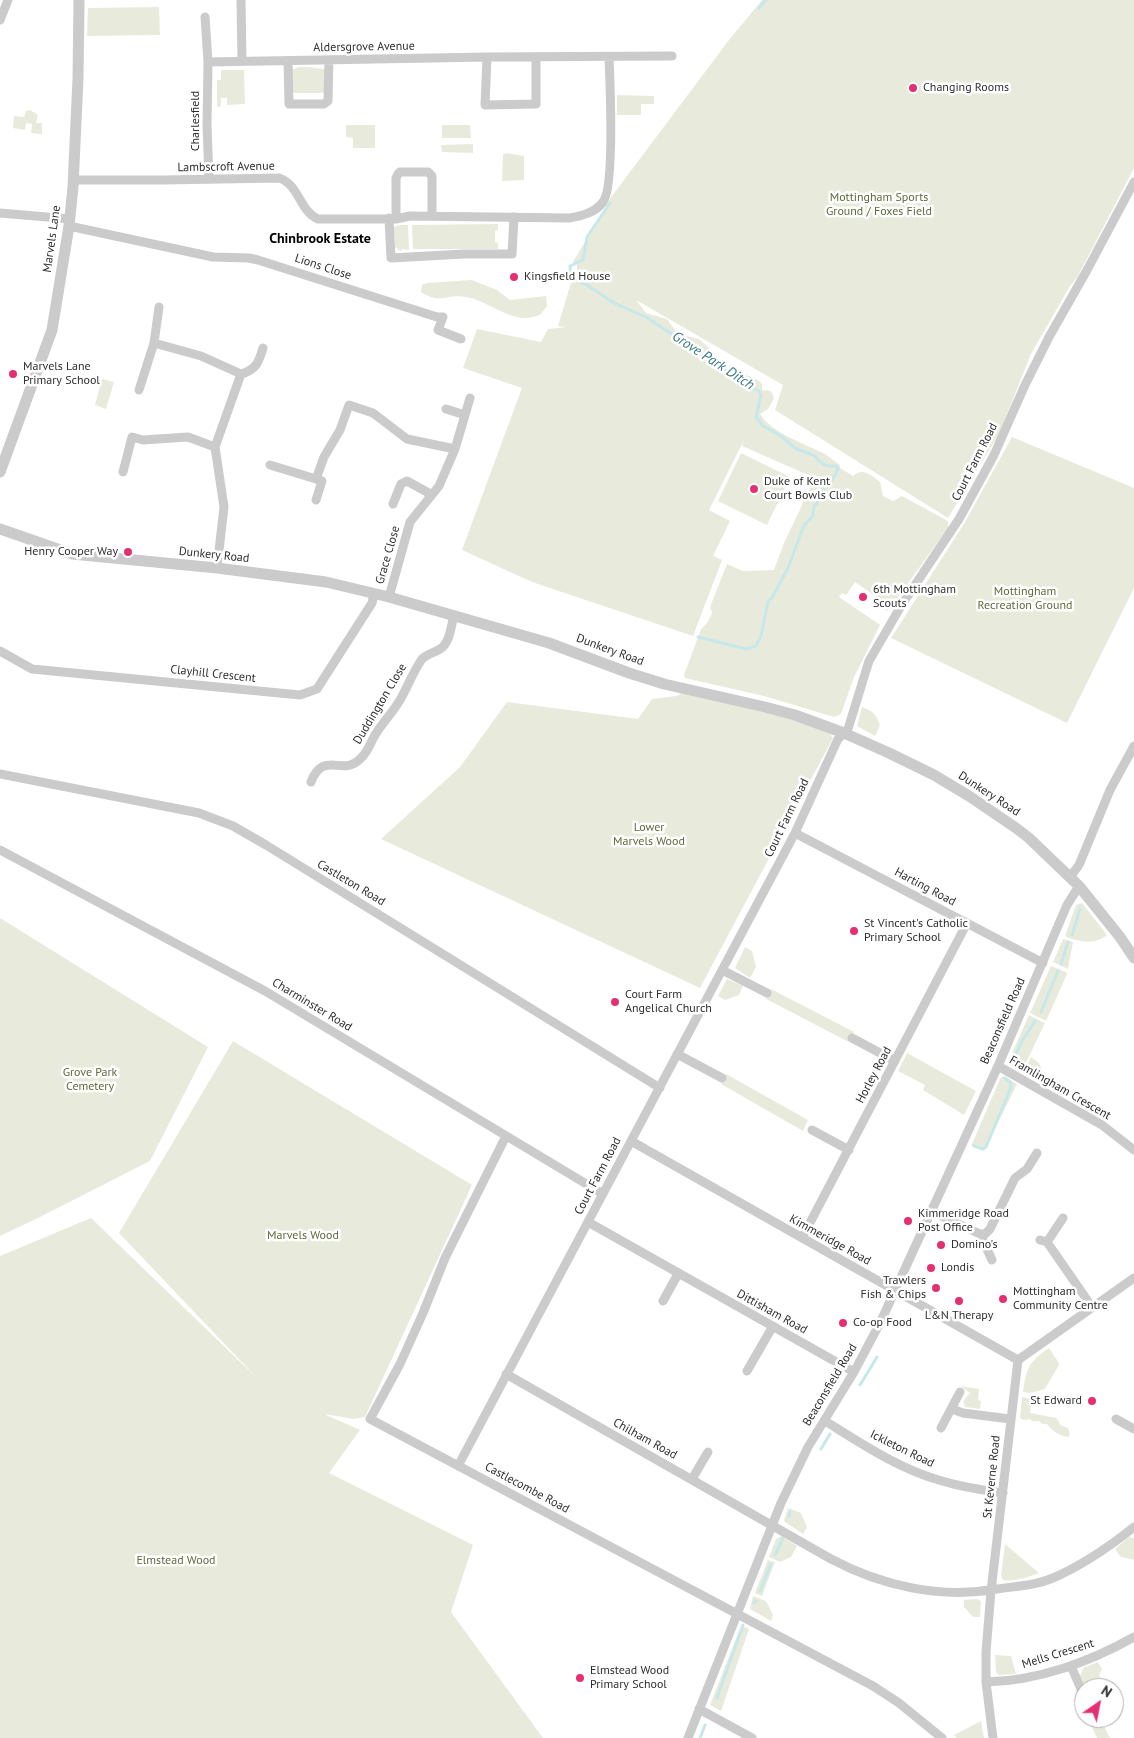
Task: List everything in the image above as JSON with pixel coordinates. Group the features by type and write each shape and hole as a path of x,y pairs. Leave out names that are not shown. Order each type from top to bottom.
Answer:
{"street":[{"path":"0,20 8,0"},
{"name":"Marvels Lane","path":"0,472 52,330 74,180 79,0"},
{"path":"208,62 242,62 241,0"},
{"name":"Charlesfield","path":"205,17 208,62 207,126 209,179"},
{"name":"Aldersgrove Avenue","path":"242,62 487,57 672,56"},
{"path":"487,57 485,105 536,104 536,58"},
{"name":"Lambscroft Avenue","path":"74,180 279,178 287,181 309,213 318,219 392,219 410,216 576,216 590,212 604,202 607,195 610,150 609,57"},
{"path":"288,61 289,104 293,105 324,104 328,101 329,60"},
{"path":"432,216 432,176 428,172 400,172 396,178 391,258 464,254 512,254 514,217"},
{"name":"Court Farm Road","path":"458,1466 795,833 838,739 848,729 869,661 896,613 959,520 994,455 1049,337 1134,182"},
{"path":"0,212 69,222"},
{"name":"Lions Close","path":"69,222 213,257 258,260 437,317 443,317 438,330 461,339"},
{"path":"140,390 154,343 159,307"},
{"path":"154,343 201,356 241,374 251,371 258,363 263,348"},
{"path":"217,568 224,507 215,447 241,374"},
{"name":"Grace Close","path":"389,597 410,522 439,486 455,449 470,398"},
{"path":"316,500 322,482 324,457 340,430 349,405 373,413 407,439 455,449"},
{"path":"446,409 465,415"},
{"path":"123,472 132,437 142,440 188,437 215,447"},
{"path":"270,465 322,482"},
{"path":"393,504 401,484 406,481 427,492 430,497"},
{"name":"Dunkery Road","path":"0,529 72,554 217,568 326,582 389,597 550,642 664,684 773,709 844,733 908,762 969,796 1029,838 1079,886 1120,937 1134,958"},
{"name":"Clayhill Crescent","path":"0,651 32,669 300,695 317,689 372,603 374,594"},
{"name":"Duddington Close","path":"311,782 316,770 324,765 346,767 355,764 364,756 377,732 400,700 418,664 426,656 439,650 446,643 454,615"},
{"path":"1070,877 1079,865 1110,790 1134,746"},
{"name":"Castleton Road","path":"0,774 199,813 233,826 266,844 660,1088"},
{"name":"Harting Road","path":"795,833 1043,963"},
{"name":"Charminster Road","path":"0,850 266,991 603,1194"},
{"name":"Beaconsfield Road","path":"688,1738 795,1471 854,1372 880,1322 998,1066 1068,905 1079,886"},
{"name":"Horley Road","path":"802,1238 967,923"},
{"path":"722,970 768,993"},
{"path":"852,1038 895,1061"},
{"path":"677,1054 722,1078"},
{"name":"Framlingham Crescent","path":"998,1066 1102,1125 1134,1150"},
{"path":"812,1130 849,1150"},
{"name":"Castlecombe Road","path":"506,1136 445,1258 400,1364 370,1419 872,1686 899,1703 942,1738"},
{"name":"Kimmeridge Road","path":"631,1141 1018,1360"},
{"path":"931,1211 980,1234 984,1234 990,1229 1015,1178 1027,1169 1037,1153"},
{"path":"1063,1218 1043,1241 1092,1307"},
{"name":"Dittisham Road","path":"588,1222 854,1372"},
{"path":"980,1234 992,1260"},
{"path":"663,1301 678,1274"},
{"path":"1018,1360 1134,1278"},
{"path":"747,1371 773,1326"},
{"name":"St Keverne Road","path":"992,1738 986,1682 986,1652 991,1591 1018,1360"},
{"name":"Chilham Road","path":"506,1374 772,1525"},
{"path":"941,1428 960,1392"},
{"path":"952,1409 963,1413 1010,1419"},
{"path":"1116,1419 1134,1429"},
{"name":"Ickleton Road","path":"824,1421 882,1456 910,1470 941,1481 1003,1493"},
{"path":"692,1479 708,1452"},
{"path":"772,1525 847,1567 877,1579 935,1592 991,1591 1025,1587 1052,1578 1084,1563 1134,1527"},
{"name":"Mells Crescent","path":"986,1682 1012,1680 1071,1666 1094,1658 1134,1637"},
{"path":"1071,1666 1076,1678"},
{"path":"699,1709 752,1738"}],"green space":[{"name":"Mottingham Sports Ground / Foxes Field","path":"762,0 1134,0 1134,168 1077,278 1070,286 1031,354 999,434 948,518 775,410 783,385 636,300 646,313 667,319 678,334 699,339 709,348 714,358 738,368 746,375 758,380 762,384 762,390 771,391 774,398 768,409 760,414 779,432 826,455 840,465 840,468 853,476 860,472 870,475 880,482 883,496 893,501 902,496 948,521 948,528 888,611 876,604 879,599 855,582 846,595 842,593 839,597 880,625 854,677 841,714 834,717 764,696 685,678 684,675 701,629 707,623 712,613 710,607 727,564 743,571 774,570 784,543 815,478 742,446 744,440 709,510 730,521 713,556 722,560 693,636 532,582 462,550 522,388 463,368 477,329 541,342 548,329 567,327 558,326 577,270 577,265 573,262 612,196 729,40"},
{"path":"159,7 160,35 87,36 88,8"},
{"path":"299,67 325,69 325,93 291,93 291,70"},
{"path":"221,70 244,70 245,104 227,105 227,98 221,98 221,106 217,107 217,80 221,80"},
{"path":"617,95 654,96 654,104 641,104 641,115 617,115"},
{"path":"30,110 38,115 36,123 42,123 42,134 31,133 32,124 26,123 25,130 13,128 14,116 24,117 26,111"},
{"path":"346,125 375,125 375,148 353,148 353,138 346,137"},
{"path":"442,125 470,125 471,138 442,138"},
{"path":"473,144 473,153 442,152 441,145"},
{"path":"506,153 524,156 524,180 502,181 503,155"},
{"path":"498,224 498,230 495,231 495,242 498,243 498,249 413,249 412,225"},
{"path":"408,225 409,250 402,249 401,251 395,247 394,227"},
{"path":"472,280 497,290 510,300 546,296 547,306 540,315 527,318 518,317 466,297 434,298 421,292 422,285 427,283"},
{"path":"102,379 114,382 106,409 95,405"},
{"name":"Mottingham Recreation Ground","path":"1012,437 1134,488 1134,588 1067,723 891,638 965,522"},
{"name":"Duke of Kent Court Bowls Club","path":"741,453 790,477 767,525 718,501"},
{"name":"Lower Marvels Wood","path":"686,691 754,706 829,732 833,738 700,988 381,839 460,767 507,702 638,719 652,699 676,696"},
{"path":"862,707 874,713 879,721 880,725 875,736 857,726"},
{"path":"1082,903 1107,935 1103,938 1086,942 1065,936 1076,905"},
{"name":"Grove Park Cemetery","path":"0,918 208,1047 150,1161 0,1236"},
{"path":"1063,939 1073,942 1068,969 1053,962"},
{"path":"745,947 752,951 756,967 750,978 735,968"},
{"path":"1051,966 1067,974 1046,1021 1030,1013"},
{"path":"727,979 743,986 739,995 725,1000 718,996"},
{"path":"771,989 854,1032 849,1042 766,999"},
{"path":"1029,1015 1045,1023 1022,1071 1010,1063 1009,1060"},
{"name":"Elmstead Wood","path":"233,1041 472,1185 365,1417 354,1419 324,1414 360,1430 329,1473 473,1545 451,1612 543,1738 0,1738 0,1256 91,1218 257,1378 119,1233"},
{"path":"907,1053 976,1091 964,1115 923,1090 925,1085 898,1071"},
{"path":"1031,1057 1039,1063 1044,1074 1040,1081 1024,1072"},
{"path":"726,1074 808,1120 803,1131 721,1084"},
{"path":"1004,1076 1017,1084 984,1151 971,1146 1001,1077"},
{"path":"1049,1348 1059,1365 1045,1389 1030,1393 1023,1392 1027,1371 1037,1357"},
{"path":"960,1386 979,1389 978,1400 981,1401 980,1409 965,1407 964,1401 970,1393"},
{"path":"1022,1397 1032,1399 1030,1413 1056,1418 1060,1425 1068,1428 1070,1435 1068,1437 1059,1434 1047,1424 1042,1424 1039,1421 1020,1418"},
{"path":"788,1508 801,1513 807,1527 803,1534 785,1522"},
{"path":"781,1536 797,1546 791,1557 780,1562 769,1557 776,1539"},
{"path":"1129,1537 1134,1538 1134,1560 1121,1557 1115,1549"},
{"path":"1005,1544 1039,1573 1017,1580 1003,1580 1001,1576"},
{"path":"768,1560 775,1562 762,1596 755,1593"},
{"path":"753,1596 766,1601 773,1615 771,1621 750,1609"},
{"path":"977,1599 981,1601 980,1617 973,1617 964,1607 964,1600"},
{"path":"745,1627 749,1629 721,1711 710,1705 739,1631"},
{"path":"995,1655 1011,1656 1016,1674 999,1675 996,1672"},
{"path":"1098,1662 1102,1669 1099,1676 1101,1678 1081,1678 1083,1668"},
{"path":"981,1721 984,1738 957,1738 954,1735"},
{"path":"1092,1728 1105,1728 1110,1738 1097,1738"}],"waterway":[{"name":"Grove Park Ditch","path":"759,8 766,0"},
{"name":"Grove Park Ditch","path":"610,203 587,237 583,260 570,266 570,277 587,285 614,303 646,317 748,386 759,391 761,396 756,417 763,426 781,436 795,448 815,456 827,466 836,466 838,469 814,506 813,516 805,524 788,568 768,602 761,636 756,646 746,649 698,637"},
{"path":"1072,935 1080,909"},
{"path":"1061,964 1068,942"},
{"path":"1041,1012 1058,971"},
{"path":"1013,1060 1035,1021"},
{"path":"974,1146 983,1149 986,1147 1011,1087 1010,1082 1005,1078"},
{"path":"860,1385 877,1357"},
{"path":"821,1449 830,1434"},
{"path":"789,1517 790,1512"},
{"path":"775,1555 783,1538"},
{"path":"760,1591 771,1564"},
{"path":"717,1698 743,1625"},
{"path":"700,1738 705,1725"}],"place":[{"name":"Changing Rooms","path":"913,88"},
{"name":"Kingsfield House","path":"514,277"},
{"name":"Marvels Lane Primary School","path":"13,374"},
{"name":"Duke of Kent Court Bowls Club","path":"754,489"},
{"name":"Henry Cooper Way","path":"128,552"},
{"name":"6th Mottingham Scouts","path":"863,597"},
{"name":"St Vincent's Catholic Primary School","path":"854,931"},
{"name":"Court Farm Angelical Church","path":"615,1002"},
{"name":"Kimmeridge Road Post Office","path":"908,1221"},
{"name":"Domino's","path":"941,1245"},
{"name":"Londis","path":"931,1268"},
{"name":"Trawlers Fish & Chips","path":"936,1288"},
{"name":"Mottingham Community Centre","path":"1003,1299"},
{"name":"L&N Therapy","path":"959,1301"},
{"name":"Co-op Food","path":"843,1323"},
{"name":"St Edward","path":"1092,1401"},
{"name":"Elmstead Wood Primary School","path":"580,1678"}],"district":[{"name":"Chinbrook Estate","path":"320,239"}],"park label":[{"name":"Marvels Wood","path":"303,1236"}]}
